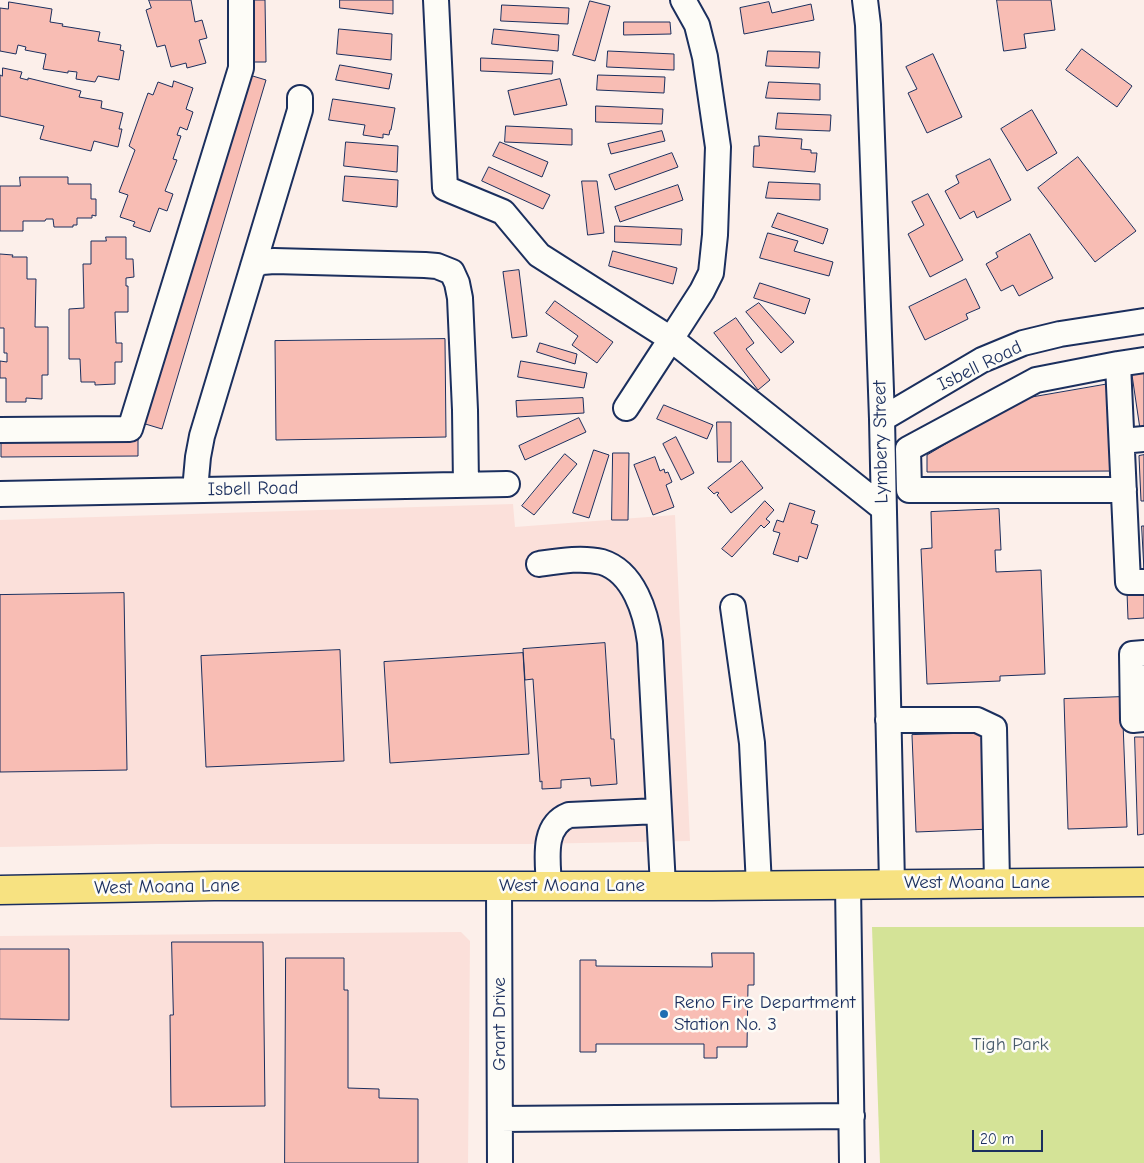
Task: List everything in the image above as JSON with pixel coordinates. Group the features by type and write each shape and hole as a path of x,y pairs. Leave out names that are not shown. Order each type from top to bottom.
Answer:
{"main road":[{"name":"West Moana Lane","path":"0,890 214,886 759,886 1144,882"}],"street":[{"path":"0,430 130,429 241,68 241,0"},
{"path":"436,0 445,188 503,212 539,255 671,339 883,508"},
{"path":"626,408 702,291 710,273 716,235 718,147 705,57 697,25 683,0"},
{"name":"Lymbery Street","path":"865,0 868,25 882,419 892,884"},
{"path":"195,490 202,436 300,110 300,98"},
{"path":"253,266 274,260 425,265 437,266 452,272 457,283 460,298 466,485"},
{"name":"Isbell Road","path":"882,419 982,360 1022,343 1060,334 1144,321"},
{"path":"1124,490 909,490 908,448 1036,380 1144,360"},
{"path":"1118,364 1133,440 1124,490 1134,513 1128,582 1144,582"},
{"name":"Isbell Road","path":"0,494 506,484"},
{"path":"539,564 585,560 602,562 617,570 629,583 641,604 648,623 650,642 663,886"},
{"path":"733,607 752,743 759,886"},
{"path":"1144,653 1132,654 1133,720 1144,719"},
{"path":"888,720 978,720 994,728 997,883"},
{"path":"549,886 548,846 550,834 555,824 561,818 570,815 659,811"},
{"path":"848,885 852,1163"},
{"name":"Grant Drive","path":"499,886 500,1163"},
{"path":"500,1118 852,1116"}],"shaded area":[{"path":"513,504 515,527 675,515 690,841 528,844 158,844 0,847 0,520"},
{"path":"461,932 470,941 468,1163 0,1163 0,936"}],"green space":[{"name":"Tigh Park","path":"872,927 1144,927 1144,1163 880,1163"}],"building":[{"path":"149,0 191,0 195,22 202,20 207,38 199,40 206,63 187,68 186,63 171,67 165,45 157,47 146,10 151,8"},
{"path":"245,0 265,0 266,62 246,62"},
{"path":"340,0 393,0 393,14 340,8"},
{"path":"997,0 1051,0 1055,30 1024,34 1026,48 1004,51"},
{"path":"590,1 610,6 595,61 573,55"},
{"path":"9,2 52,9 50,22 63,24 62,26 100,32 98,41 121,45 120,50 124,51 119,80 98,76 95,82 76,79 77,72 68,71 68,73 43,69 46,54 25,50 26,47 18,45 16,54 0,51 0,8 8,9"},
{"path":"769,2 772,13 811,4 814,20 744,34 740,8"},
{"path":"502,5 569,8 568,24 501,21"},
{"path":"624,22 670,22 671,34 624,35"},
{"path":"339,29 392,34 391,60 337,54"},
{"path":"494,29 559,35 558,51 492,44"},
{"path":"1082,49 1132,86 1117,107 1066,70"},
{"path":"608,51 674,54 674,70 607,67"},
{"path":"768,51 820,52 819,68 766,66"},
{"path":"933,54 962,117 927,133 908,93 917,89 906,67"},
{"path":"481,58 553,61 552,74 481,71"},
{"path":"340,65 392,74 389,89 336,80"},
{"path":"3,68 22,72 20,78 28,80 28,78 81,91 79,97 102,101 101,108 123,113 119,129 122,129 118,147 94,141 91,151 40,139 44,126 0,116 0,75 2,76"},
{"path":"246,74 266,80 162,429 142,423"},
{"path":"598,75 665,77 664,93 597,90"},
{"path":"560,79 567,105 514,115 508,91"},
{"path":"174,81 193,88 186,109 193,112 187,130 180,127 177,135 181,136 173,159 177,160 165,191 173,194 167,211 159,208 150,232 133,226 135,222 120,217 128,195 119,192 135,150 129,146 148,93 153,95 158,82 172,87"},
{"path":"769,82 820,84 820,100 766,98"},
{"path":"333,99 395,108 389,135 383,134 383,138 363,135 365,125 329,120"},
{"path":"596,106 663,109 662,124 596,122"},
{"path":"1032,110 1057,153 1027,171 1001,129"},
{"path":"778,113 831,115 830,131 776,129"},
{"path":"506,126 572,129 572,145 505,142"},
{"path":"662,131 665,141 611,154 608,144"},
{"path":"759,136 802,139 801,149 817,153 815,172 753,167 754,146 759,146"},
{"path":"346,142 398,146 397,172 344,166"},
{"path":"500,142 548,162 542,177 493,156"},
{"path":"672,153 678,167 615,190 609,175"},
{"path":"1078,157 1136,231 1095,262 1038,188"},
{"path":"990,159 1011,200 977,218 974,211 960,219 945,191 959,183 956,176"},
{"path":"489,167 550,195 543,209 482,181"},
{"path":"345,176 398,180 397,207 343,201"},
{"path":"20,177 68,177 68,184 91,184 91,199 96,199 96,216 92,215 92,218 77,218 77,225 73,225 73,227 54,227 53,219 46,219 45,221 23,221 23,231 0,231 0,186 20,186"},
{"path":"582,181 597,181 604,233 588,235"},
{"path":"769,182 820,184 820,200 766,198"},
{"path":"678,185 683,200 620,222 615,207"},
{"path":"928,194 963,260 930,277 908,234 924,225 912,202"},
{"path":"778,213 828,229 823,244 772,227"},
{"path":"615,226 682,229 681,245 615,242"},
{"path":"768,233 798,241 794,251 833,262 829,276 760,258"},
{"path":"1030,234 1053,278 1019,296 1013,285 1001,291 986,264 998,257 996,253"},
{"path":"106,237 126,237 126,259 133,259 134,277 126,278 126,286 128,286 128,312 115,312 116,343 122,343 122,362 115,362 115,384 95,385 95,382 81,382 80,359 69,359 69,309 84,308 83,264 91,264 91,241 106,241"},
{"path":"613,251 677,268 673,284 609,266"},
{"path":"0,254 13,255 12,257 27,257 27,279 36,279 35,327 48,327 48,375 42,375 42,399 26,398 26,402 6,402 6,378 0,378 0,361 7,362 7,353 4,353 4,328 0,328"},
{"path":"519,270 527,336 512,338 503,272"},
{"path":"966,279 980,308 966,314 968,319 925,340 909,307"},
{"path":"760,283 810,299 805,314 754,298"},
{"path":"555,301 613,342 597,363 572,345 578,336 546,313"},
{"path":"759,303 794,342 781,353 746,312"},
{"path":"736,318 754,343 746,349 770,380 758,390 714,333"},
{"path":"445,339 446,437 276,440 275,341"},
{"path":"540,343 577,354 575,364 537,352"},
{"path":"521,361 587,373 584,388 518,377"},
{"path":"1144,373 1144,429 1140,429 1132,375"},
{"path":"1109,384 1114,471 927,472 927,455 1021,399"},
{"path":"583,398 584,413 517,417 516,401"},
{"path":"664,405 713,425 707,439 657,419"},
{"path":"579,418 586,432 525,460 519,446"},
{"path":"717,422 731,422 731,462 718,462"},
{"path":"676,437 694,473 681,480 663,444"},
{"path":"138,439 138,456 1,457 1,440"},
{"path":"594,450 609,455 589,518 573,513"},
{"path":"613,453 629,453 628,520 612,520"},
{"path":"565,454 577,464 534,515 522,506"},
{"path":"1144,455 1144,501 1141,501 1139,456"},
{"path":"655,457 660,471 664,469 665,473 668,472 672,482 666,485 674,507 653,515 634,465"},
{"path":"742,461 763,488 731,513 717,495 719,493 714,494 708,488"},
{"path":"765,501 774,510 766,519 770,522 764,528 761,525 732,557 722,549"},
{"path":"790,503 815,511 811,523 818,525 807,559 799,556 798,562 773,554 780,533 773,531 777,520 783,522"},
{"path":"999,509 1001,550 995,550 996,572 1041,570 1045,674 1000,676 1000,681 927,684 921,549 932,548 931,512"},
{"path":"1142,526 1144,526 1144,570"},
{"path":"1144,591 1144,618 1128,619 1127,592"},
{"path":"124,593 127,770 0,772 0,595"},
{"path":"605,643 611,739 614,739 617,784 591,786 590,778 561,780 561,788 542,789 533,679 525,680 523,649"},
{"path":"340,650 344,761 206,767 201,656"},
{"path":"523,653 529,754 390,763 384,662"},
{"path":"1122,697 1127,827 1068,829 1064,699"},
{"path":"987,733 991,829 916,832 912,735"},
{"path":"1135,737 1144,737 1144,834 1138,835"},
{"path":"172,942 263,942 265,1106 171,1107 170,1015 173,1015"},
{"path":"0,949 69,949 69,1020 0,1019"},
{"name":"Reno Fire Department Station No. 3","path":"712,953 754,953 754,985 748,985 747,1047 717,1047 717,1058 704,1058 704,1044 596,1044 596,1052 580,1052 580,960 596,960 596,966 712,967"},
{"path":"286,958 344,958 344,990 348,990 348,1088 379,1089 379,1098 418,1099 418,1163 285,1163"}],"place":[{"name":"Reno Fire Department Station No. 3","path":"664,1014"}]}
